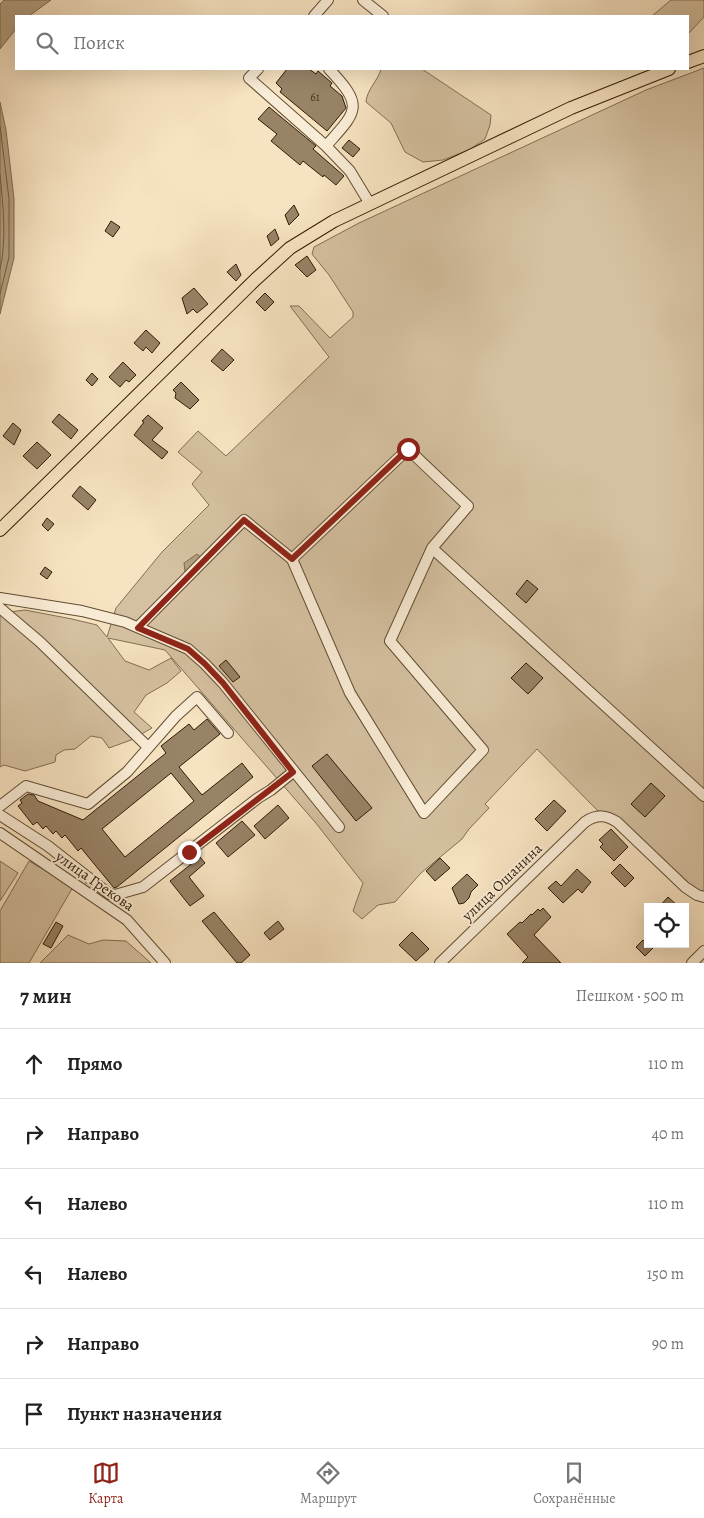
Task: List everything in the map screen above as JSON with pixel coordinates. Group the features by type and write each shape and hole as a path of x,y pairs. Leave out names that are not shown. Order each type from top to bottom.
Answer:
{"main road":[{"path":"689,62 704,56"},
{"path":"2,528 281,256 300,241 334,221 571,108 666,70"}],"street":[{"path":"315,15 328,0"},
{"path":"363,0 382,15"},
{"path":"257,70 249,78 326,146 350,171 370,204"},
{"path":"326,146 350,118 354,107 352,98 330,70"},
{"path":"138,628 244,520 292,559 350,693 424,813 483,750 390,641 432,548 468,506 408,449 292,559"},
{"path":"432,548 704,796"},
{"path":"0,598 82,611 125,622 188,649 223,683 339,828"},
{"path":"0,608 40,642 148,747"},
{"path":"0,806 26,786 88,804 123,776 176,716 197,697 228,733"},
{"path":"0,815 48,846 99,886 115,895 143,887 293,772"},
{"name":"улица Ошанина","path":"440,963 585,822 596,816 612,819 685,888 697,895 704,896"},
{"name":"улица Грекова","path":"0,833 127,920 166,963"},
{"path":"692,963 704,951"}],"shaded area":[{"path":"671,0 704,0 704,17 689,33 689,15 653,15"},
{"path":"704,68 704,892 693,889 602,812 598,811 537,749 485,804 489,808 462,839 421,873 395,902 378,905 362,919 353,911 363,883 315,822 165,650 108,638 125,661 149,670 171,658 181,671 167,683 146,695 134,712 152,728 131,740 109,748 102,738 91,736 75,749 64,750 56,755 55,762 25,771 4,765 0,767 0,613 25,610 72,619 97,625 107,637 116,608 162,552 209,505 192,484 202,472 178,452 198,431 226,456 329,357 290,306 299,306 330,338 353,317 353,312 329,275 312,254 314,247 359,223 646,90"},
{"path":"381,70 424,70 491,115 485,139 469,150 443,160 423,162 405,152 391,123 366,102 368,93"},
{"path":"0,861 18,873 0,901"},
{"path":"29,861 73,887 29,963 0,963 0,911"},
{"path":"68,935 89,944 103,940 126,941 151,963 40,963"}],"water":[{"path":"4,0 51,0 30,15 15,15 15,30 0,49 0,4"},
{"path":"0,102 6,130 14,199 14,258 0,314"},
{"path":"197,554 202,558 195,574 185,572 184,563"}],"building":[{"path":"286,70 310,70 316,74 318,71 332,83 330,86 342,96 346,108 327,131 280,92 282,89 276,83"},
{"path":"269,107 316,146 313,149 344,176 336,185 303,161 300,165 271,141 277,134 258,119"},
{"path":"349,140 360,149 353,157 342,148"},
{"path":"294,205 299,215 289,225 285,215"},
{"path":"111,221 120,227 113,237 105,231"},
{"path":"275,229 279,239 271,246 267,236"},
{"path":"307,256 316,270 307,277 295,265"},
{"path":"236,264 241,275 236,281 227,272"},
{"path":"194,288 208,304 197,313 193,309 187,314 182,298"},
{"path":"265,293 274,302 265,311 256,302"},
{"path":"146,330 160,343 152,353 146,347 143,351 134,343"},
{"path":"222,349 234,360 223,371 211,361"},
{"path":"123,362 136,375 129,382 126,380 120,387 109,377"},
{"path":"92,373 98,379 92,386 86,380"},
{"path":"181,382 199,400 190,409 175,398 176,393 173,390"},
{"path":"59,414 78,430 71,439 52,422"},
{"path":"148,415 163,428 152,440 168,452 162,459 134,435"},
{"path":"13,423 21,430 14,445 3,436"},
{"path":"37,442 51,455 37,469 23,456"},
{"path":"80,486 96,500 88,510 72,496"},
{"path":"47,518 54,524 48,531 42,525"},
{"path":"45,567 52,572 47,579 40,574"},
{"path":"527,580 538,589 526,603 516,594"},
{"path":"226,660 240,677 233,682 219,666"},
{"path":"526,663 543,678 528,694 511,678"},
{"path":"207,719 220,734 179,767 202,795 242,763 253,777 117,887 114,888 81,848 78,851 65,835 62,838 56,831 53,834 46,826 43,829 37,822 33,825 18,806 22,803 20,800 28,794 34,795 38,801 83,820 166,753 161,746 189,724 194,730","holes":["171,773 194,801 125,857 102,829"]},
{"path":"327,754 372,808 356,821 312,766"},
{"path":"651,783 665,796 645,817 631,804"},
{"path":"554,800 566,811 547,831 535,819"},
{"path":"278,805 289,818 265,839 254,826"},
{"path":"242,821 255,835 228,857 216,843"},
{"path":"611,829 628,847 614,861 600,847 603,844 599,840"},
{"path":"200,857 205,863 189,877 204,896 190,906 170,881"},
{"path":"440,858 450,868 435,881 426,871"},
{"path":"620,864 634,878 625,887 611,873"},
{"path":"577,869 591,882 582,893 578,889 563,903 548,888 556,881 561,886"},
{"path":"467,874 478,885 464,903 459,904 452,888"},
{"path":"668,897 675,903 663,903"},
{"path":"543,908 551,917 534,935 561,963 522,963 528,957 507,934 531,914"},
{"path":"214,912 250,955 241,963 237,963 202,921"},
{"path":"278,921 284,929 270,940 264,933"},
{"path":"56,922 63,926 51,948 43,944"},
{"path":"412,932 429,949 416,961 399,945"},
{"path":"643,940 644,948 653,948 645,956 636,947"}],"route":[{"path":"189,852 293,772 223,683 205,664 188,649 138,628 244,520 292,559 408,449"}]}
